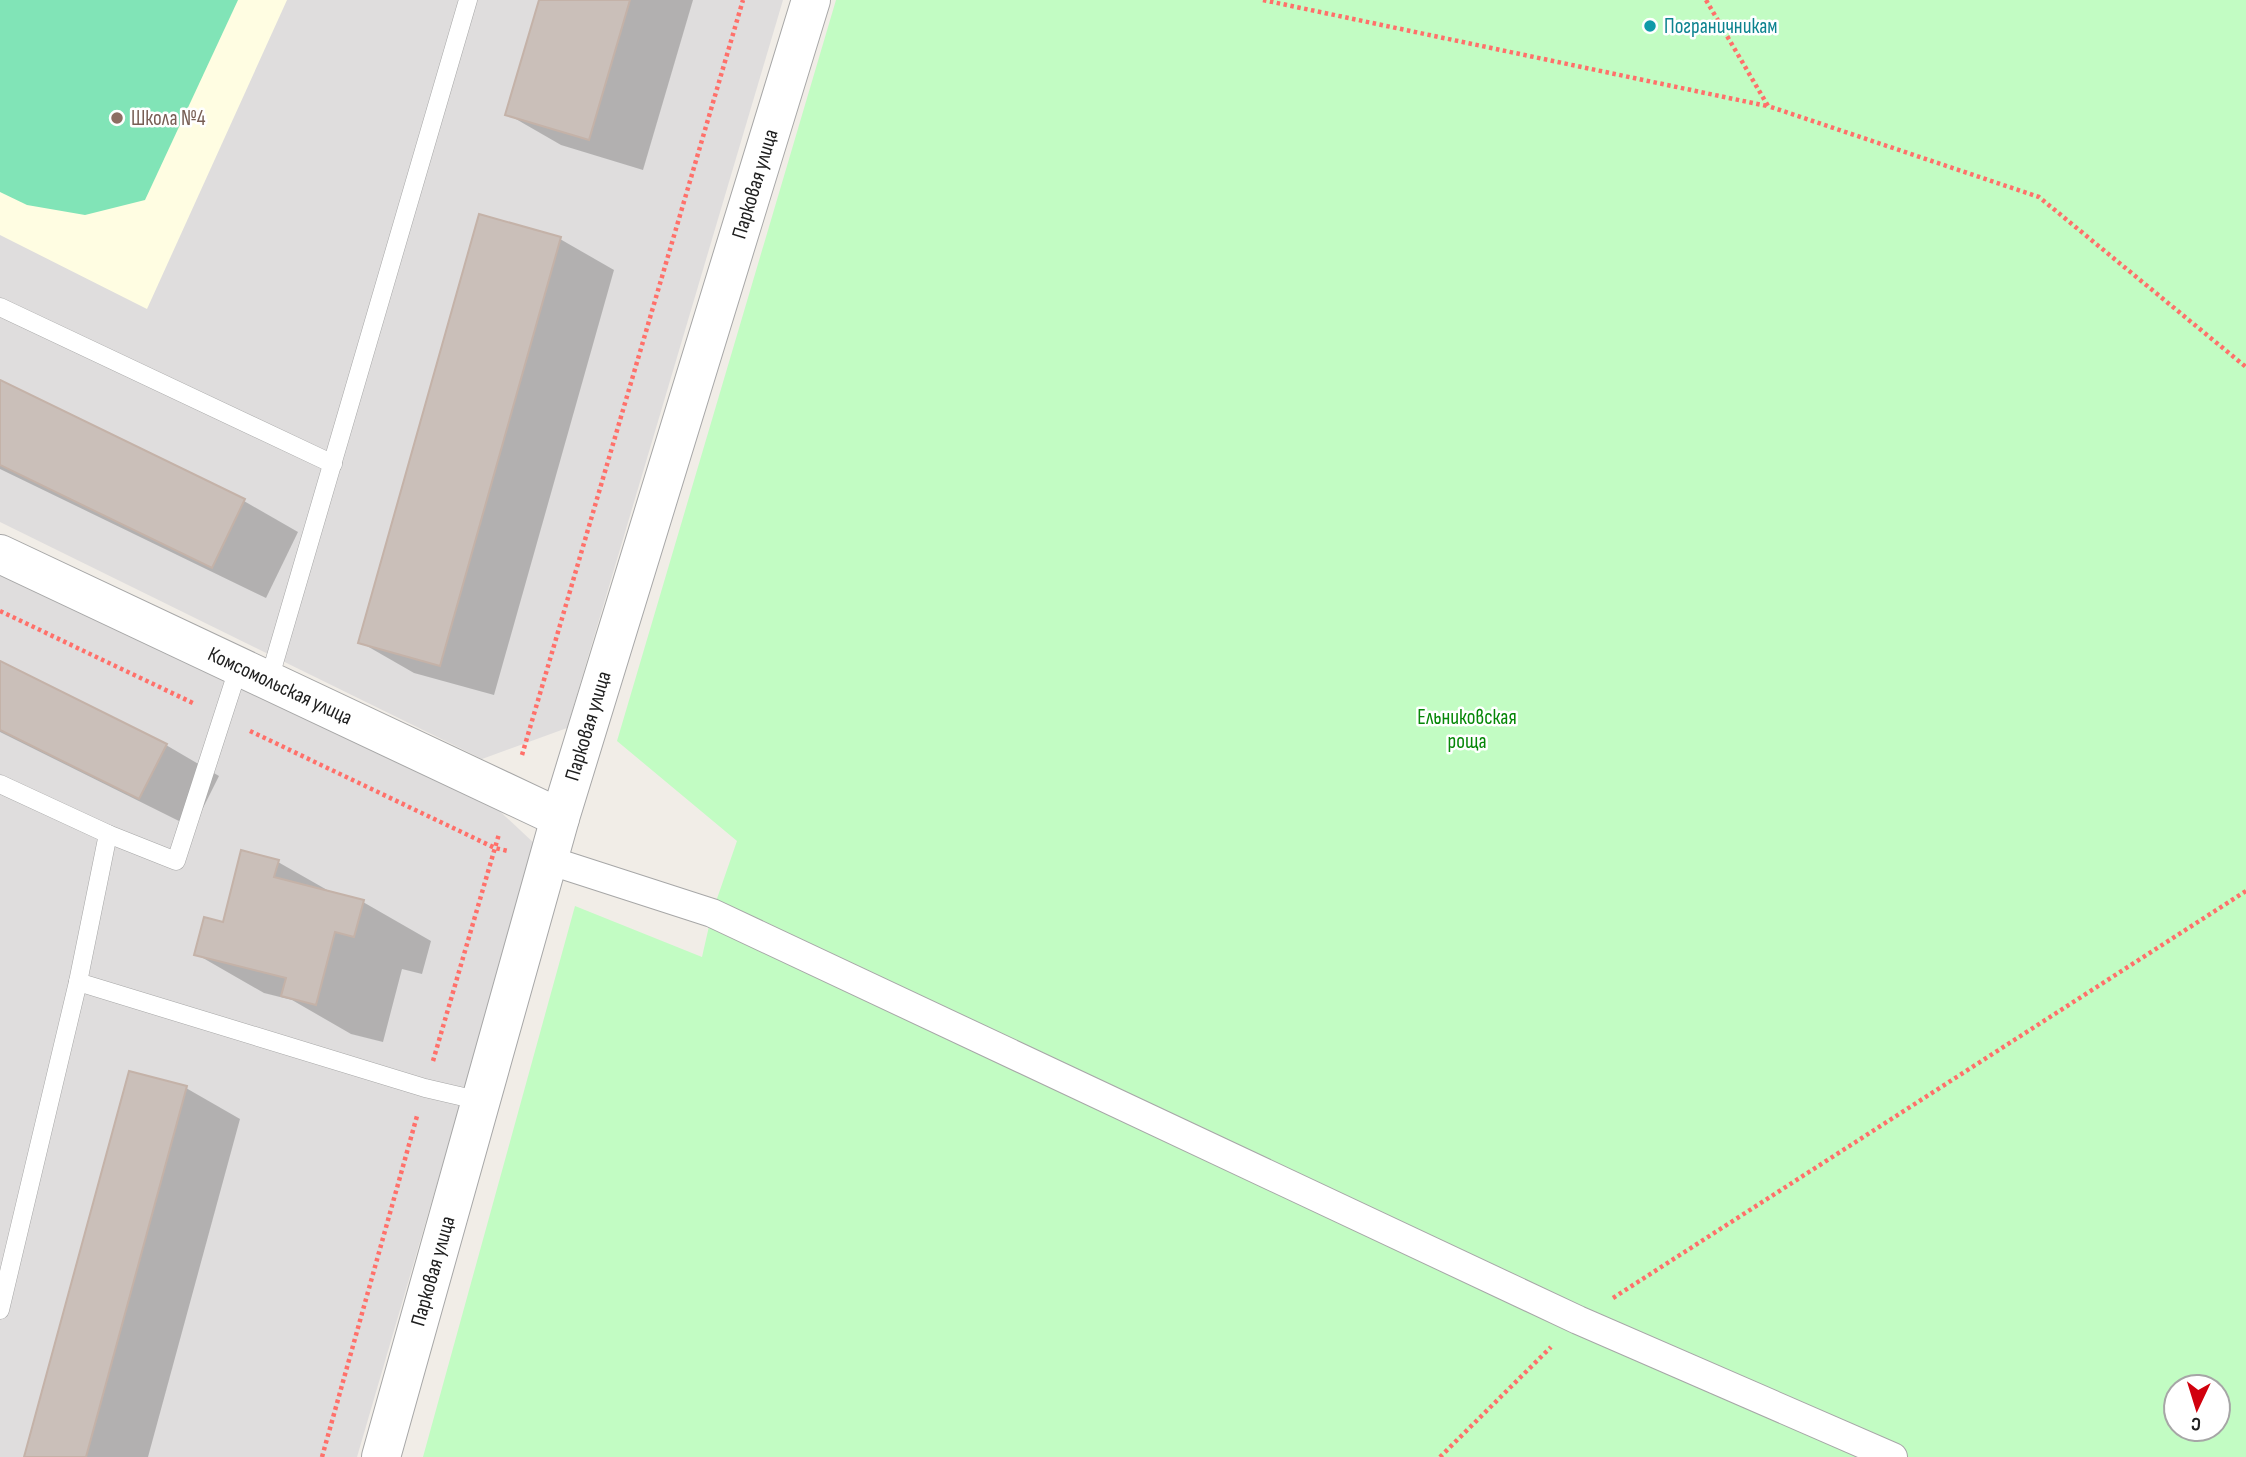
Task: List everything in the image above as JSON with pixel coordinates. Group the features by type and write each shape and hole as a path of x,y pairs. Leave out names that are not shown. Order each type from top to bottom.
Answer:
{"street":[{"name":"Парковая улица","path":"381,1457 560,818 811,0"},
{"name":"Комсомольская улица","path":"0,554 560,818"},
{"path":"548,860 712,913 1578,1320 1893,1457"}],"lane":[{"path":"0,785 108,834 176,861 254,673 332,464 468,0"},
{"path":"0,307 332,464"},
{"path":"0,1310 78,982 108,834"},
{"path":"78,982 425,1088 481,1101"}],"path":[{"path":"322,1457 425,1088 743,0"},
{"path":"1263,0 1768,106 2039,197 2246,368"},
{"path":"1706,0 1768,106"},
{"path":"1440,1457 1578,1320 2246,891"}],"shaded area":[{"path":"0,0 783,0 567,728 482,759 0,522"},
{"name":"Школа №4","path":"0,0 287,0 147,309 0,235"},
{"path":"0,570 491,803 536,845 357,1457 0,1457"}],"green space":[{"name":"Школа №4","path":"0,0 238,0 145,200 85,215 27,205 0,192"},
{"name":"Ельниковская роща","path":"836,0 2246,0 2246,1457 423,1457 575,906 702,957 712,913 737,841 617,741"}],"building":[{"path":"539,0 630,0 589,140 505,115"},
{"path":"479,214 561,237 440,666 358,643"},
{"path":"0,380 245,499 212,568 0,465"},
{"path":"0,661 167,744 139,799 0,730"},
{"path":"241,850 279,860 274,877 364,900 354,937 335,932 316,1005 281,996 286,978 194,955 204,917 223,922"},
{"path":"129,1071 187,1086 86,1457 24,1457"}],"place":[{"name":"Пограничникам","path":"1650,26"},
{"name":"Школа №4","path":"117,118"}]}
